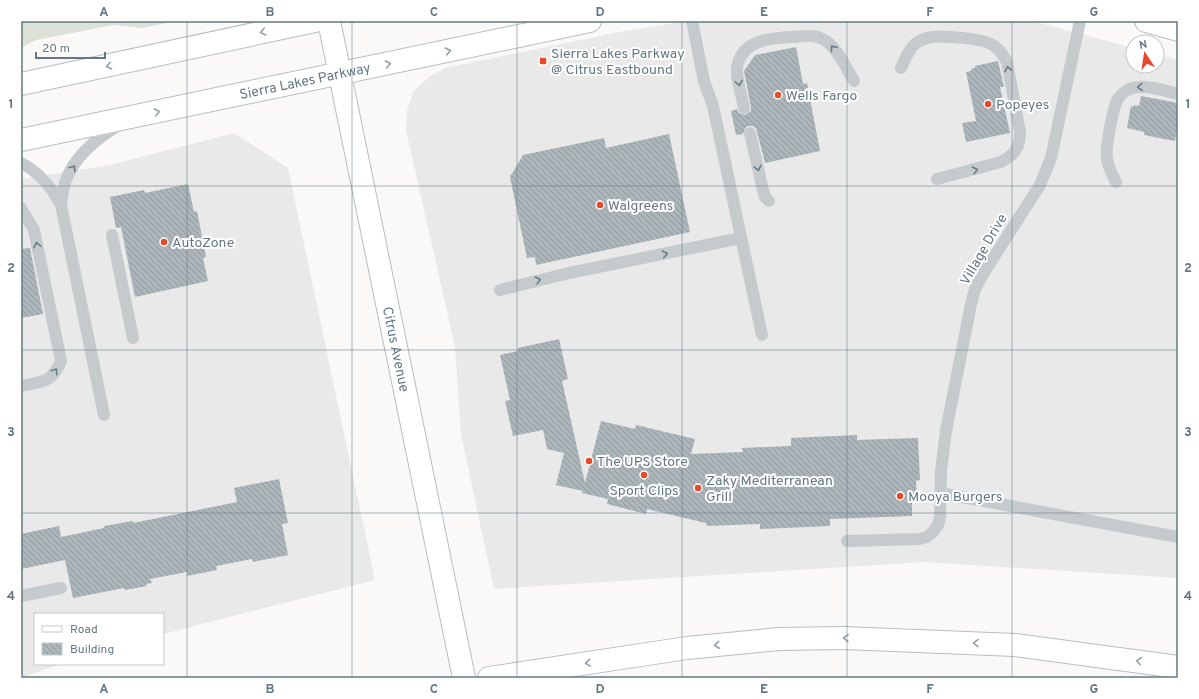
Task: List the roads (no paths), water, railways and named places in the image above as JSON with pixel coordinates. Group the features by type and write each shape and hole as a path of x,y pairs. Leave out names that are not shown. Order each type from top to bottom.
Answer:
{"main road":[{"path":"21,84 315,21"},
{"name":"Citrus Avenue","path":"329,21 464,678"},
{"name":"Sierra Lakes Parkway","path":"21,140 590,21"},
{"path":"1146,21 1178,30"},
{"path":"489,678 687,648 779,639 844,638 1015,644 1178,667"}],"lane":[{"path":"692,21 704,81 713,106 740,238 762,335"},
{"name":"Village Drive","path":"848,541 919,539 927,537 938,525 940,517 940,493 946,431 955,378 975,289 1040,184 1051,158 1080,21"},
{"path":"744,108 736,71 738,62 750,47 758,42 768,39 810,36 820,38 834,48 854,80"},
{"path":"901,68 910,50 916,44 924,39 940,37 983,41 992,44 1004,55 1007,62 1020,132 1020,142 1016,150 1001,162 937,179"},
{"path":"1116,182 1109,167 1106,150 1114,108 1118,99 1124,92 1141,86 1178,94"},
{"path":"61,205 66,180 70,171 80,157 100,138 130,118"},
{"path":"750,133 762,190 765,197 769,201"},
{"path":"21,163 45,181 54,192 61,205 104,415"},
{"path":"21,208 34,230 60,361 56,371 48,380 21,386"},
{"path":"112,235 133,338"},
{"path":"500,290 569,273 740,238"},
{"path":"940,493 1178,537"},
{"path":"21,596 62,588"}],"place":[{"name":"Sierra Lakes Parkway @ Citrus Eastbound","path":"543,61"},
{"name":"Wells Fargo","path":"778,95"},
{"name":"Popeyes","path":"988,104"},
{"name":"Walgreens","path":"600,205"},
{"name":"AutoZone","path":"164,242"},
{"name":"The UPS Store","path":"589,461"},
{"name":"Sport Clips","path":"644,475"},
{"name":"Zaky Mediterranean Grill","path":"698,488"},
{"name":"Mooya Burgers","path":"900,496"}]}
